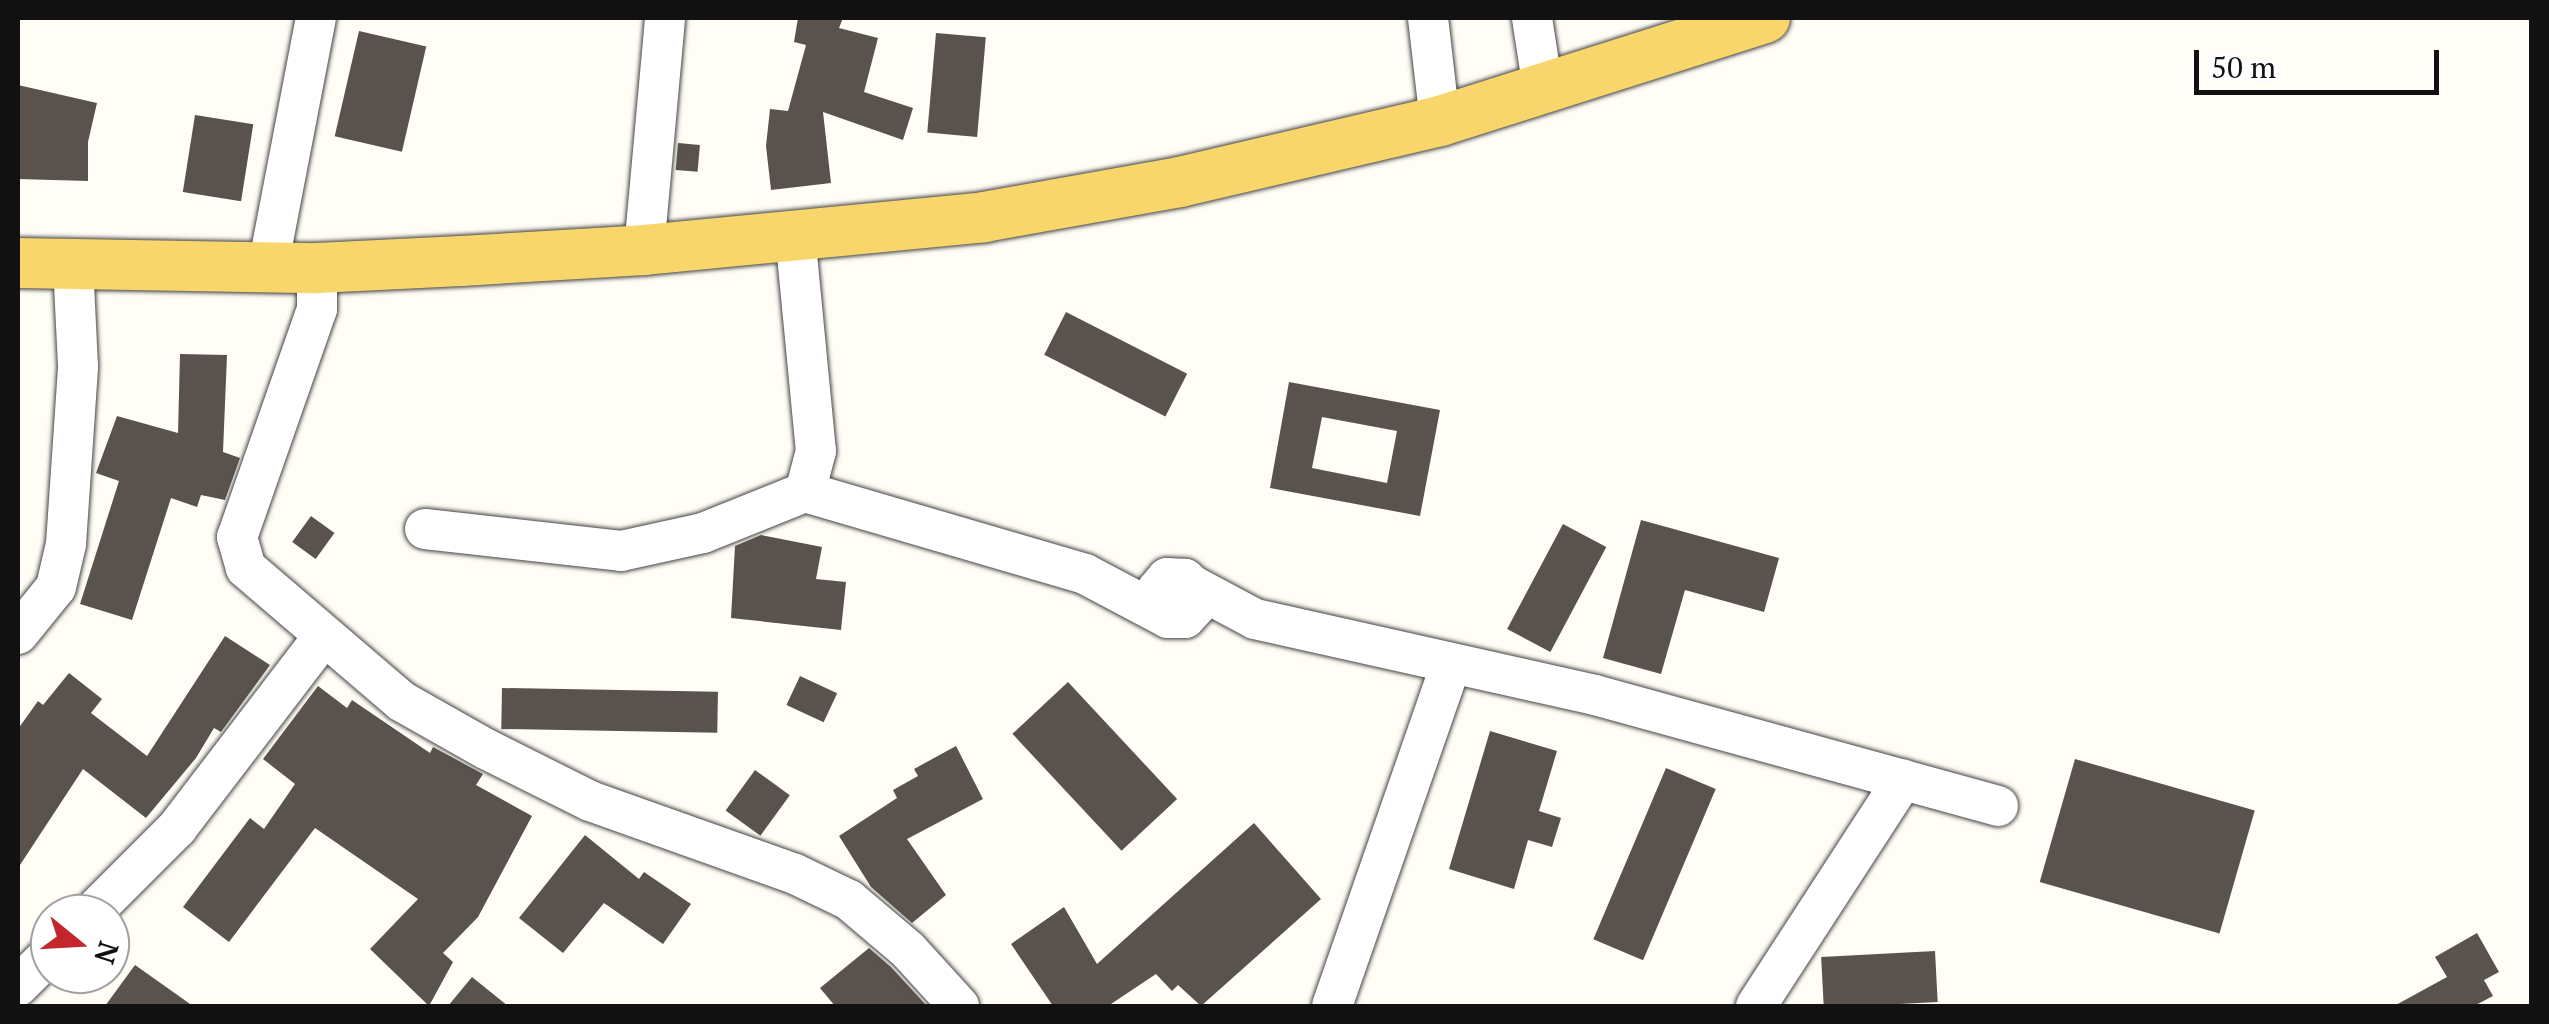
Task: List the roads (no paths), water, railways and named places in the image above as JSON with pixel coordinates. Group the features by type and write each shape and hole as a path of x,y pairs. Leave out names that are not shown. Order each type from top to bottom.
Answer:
{"main road":[{"path":"18,263 317,268 644,250 984,218 1180,182 1440,121 1765,18"}],"street":[{"path":"268,267 316,18"},
{"path":"644,250 665,18"},
{"path":"1428,18 1440,121"},
{"path":"1532,18 1542,88"},
{"path":"796,234 816,451 806,492"},
{"path":"18,634 56,586 66,544 78,366 73,264"},
{"path":"317,268 317,310 237,538 246,568 401,701 504,758 590,801 795,874 849,900 908,950 959,1006"},
{"path":"425,530 622,551 703,534 806,492 1255,619 1595,695 1998,806"},
{"path":"111,894 177,828 324,636"},
{"path":"1332,1006 1452,664"},
{"path":"1756,1006 1903,780"}]}
